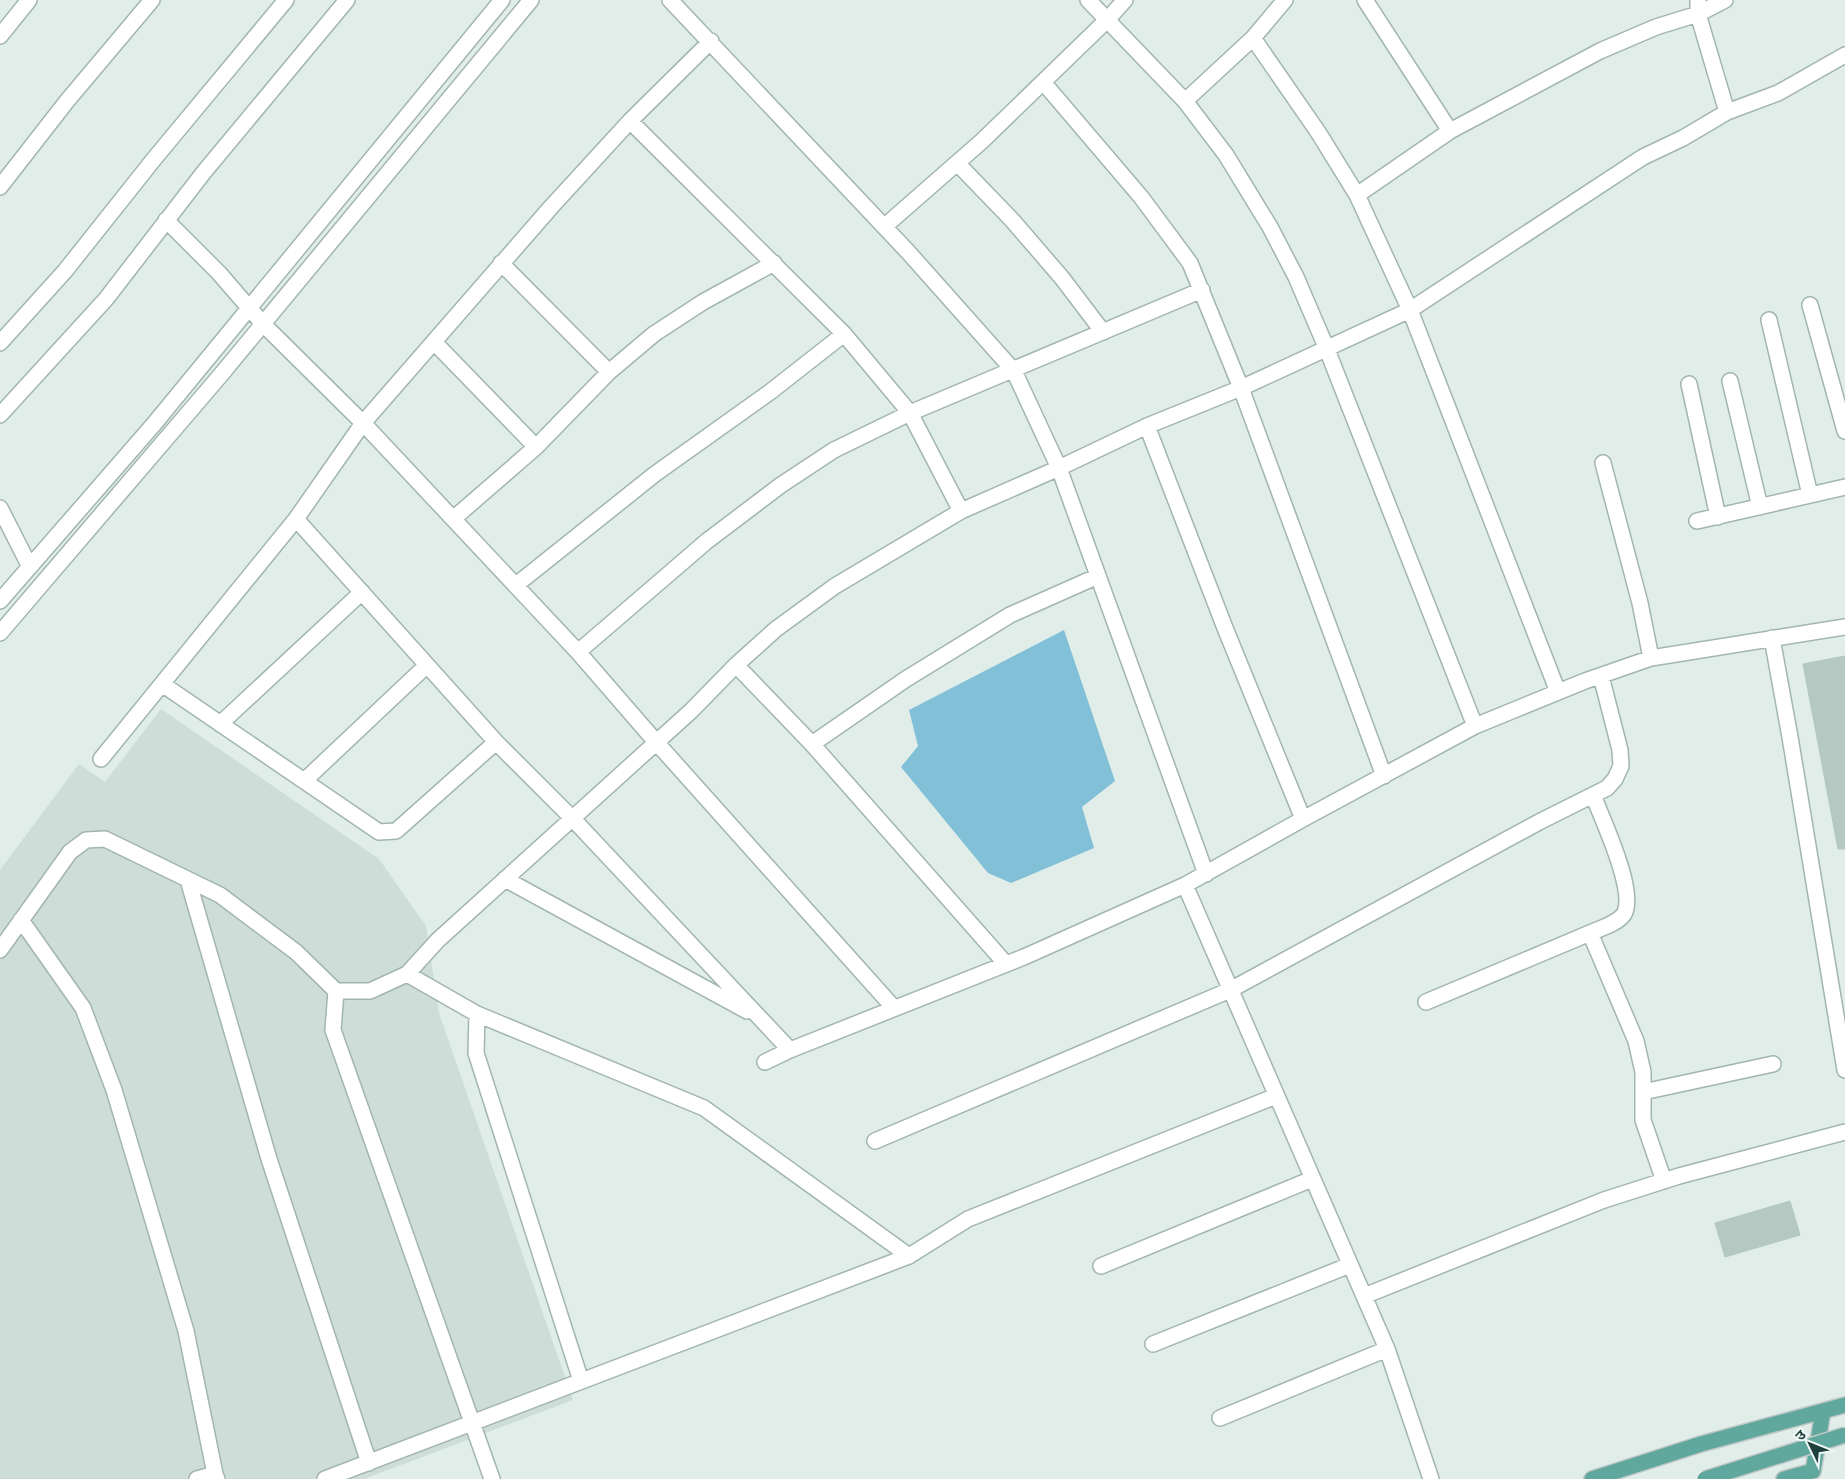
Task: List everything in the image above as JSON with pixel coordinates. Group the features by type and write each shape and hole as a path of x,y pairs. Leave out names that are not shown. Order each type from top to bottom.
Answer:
{"main road":[{"path":"1592,1479 1701,1444 1845,1405"},
{"path":"1784,1479 1813,1471 1823,1411"},
{"path":"1705,1479 1845,1435"}],"street":[{"path":"0,36 29,0"},
{"path":"0,187 152,0"},
{"path":"0,343 64,271 286,0"},
{"path":"0,415 106,299 204,172 347,0"},
{"path":"0,601 154,424 502,0"},
{"path":"0,633 263,324 531,0"},
{"path":"670,0 885,226 1014,371 1059,468 1206,874"},
{"path":"1088,0 1185,101 1226,155 1270,227 1296,277 1326,347 1475,726"},
{"path":"885,226 957,163 1044,82 1125,0"},
{"path":"1185,101 1253,38 1285,0"},
{"path":"1365,0 1450,131"},
{"path":"1357,195 1450,131 1600,51 1698,7 1725,0"},
{"path":"1698,7 1727,112"},
{"path":"1253,38 1318,132 1357,195 1410,310 1558,692"},
{"path":"101,758 296,519 363,423 501,263 630,121 710,41"},
{"path":"0,950 70,852 86,840 105,839 220,895 296,952 336,991 370,991 407,974 438,940 504,878 691,711 736,665 776,629 835,586 961,511 1059,468 1147,426 1241,388 1326,347 1358,335 1410,310 1643,157 1683,138 1727,112 1778,92 1845,55"},
{"path":"1044,82 1141,197 1190,263 1241,388 1384,776"},
{"path":"630,121 844,334 910,414 961,511"},
{"path":"957,163 1012,220 1062,278 1103,332"},
{"path":"166,220 250,307 263,324 363,423 578,652 894,1008"},
{"path":"501,263 609,372"},
{"path":"453,519 536,447 609,372 654,334 703,302 774,263"},
{"path":"578,652 707,541 781,485 834,450 910,414 1202,290"},
{"path":"1810,305 1845,432"},
{"path":"1770,320 1810,495"},
{"path":"516,585 655,474 770,392 844,334"},
{"path":"434,342 536,447"},
{"path":"1730,381 1760,507"},
{"path":"1689,384 1718,517"},
{"path":"1147,426 1225,628 1303,819"},
{"path":"1603,462 1640,603 1651,658"},
{"path":"1697,521 1845,487"},
{"path":"0,508 30,567"},
{"path":"296,519 496,742 572,818 790,1050"},
{"path":"812,744 906,679 1010,615 1098,576"},
{"path":"220,724 362,592"},
{"path":"765,1062 790,1050 1006,964 1185,885 1475,726 1558,692 1651,658 1845,627"},
{"path":"1772,638 1845,1070"},
{"path":"304,781 427,665"},
{"path":"736,665 812,744 1006,964"},
{"path":"875,1141 1230,990 1530,827 1606,788 1616,779 1621,766 1620,750 1600,676"},
{"path":"162,684 378,832 396,831 496,742"},
{"path":"1426,1002 1590,933 1616,921 1624,913 1628,900 1624,876 1593,795"},
{"path":"504,878 759,1018"},
{"path":"188,880 269,1159 368,1463"},
{"path":"1185,885 1387,1349 1431,1479"},
{"path":"21,920 83,1008 114,1090 186,1331 216,1476 197,1479"},
{"path":"1590,933 1636,1042 1643,1072 1643,1120 1664,1181"},
{"path":"407,974 477,1014 704,1108 909,1256"},
{"path":"336,991 333,1030 492,1479"},
{"path":"477,1014 476,1053 581,1382"},
{"path":"1643,1092 1773,1064"},
{"path":"325,1479 909,1256 968,1219 1276,1096"},
{"path":"1364,1296 1604,1200 1664,1181 1845,1132"},
{"path":"1101,1266 1312,1179"},
{"path":"1154,1344 1350,1265"},
{"path":"1220,1418 1387,1349"}],"shaded area":[{"path":"161,709 379,859 426,926 439,1013 573,1400 364,1479 0,1479 0,870 79,764 105,782"}],"water":[{"path":"1064,630 1115,781 1082,807 1094,848 1011,883 988,873 901,767 918,746 909,710"}],"building":[{"path":"1845,656 1845,849 1838,849 1803,664"},
{"path":"1790,1201 1800,1235 1725,1257 1715,1223"}]}
